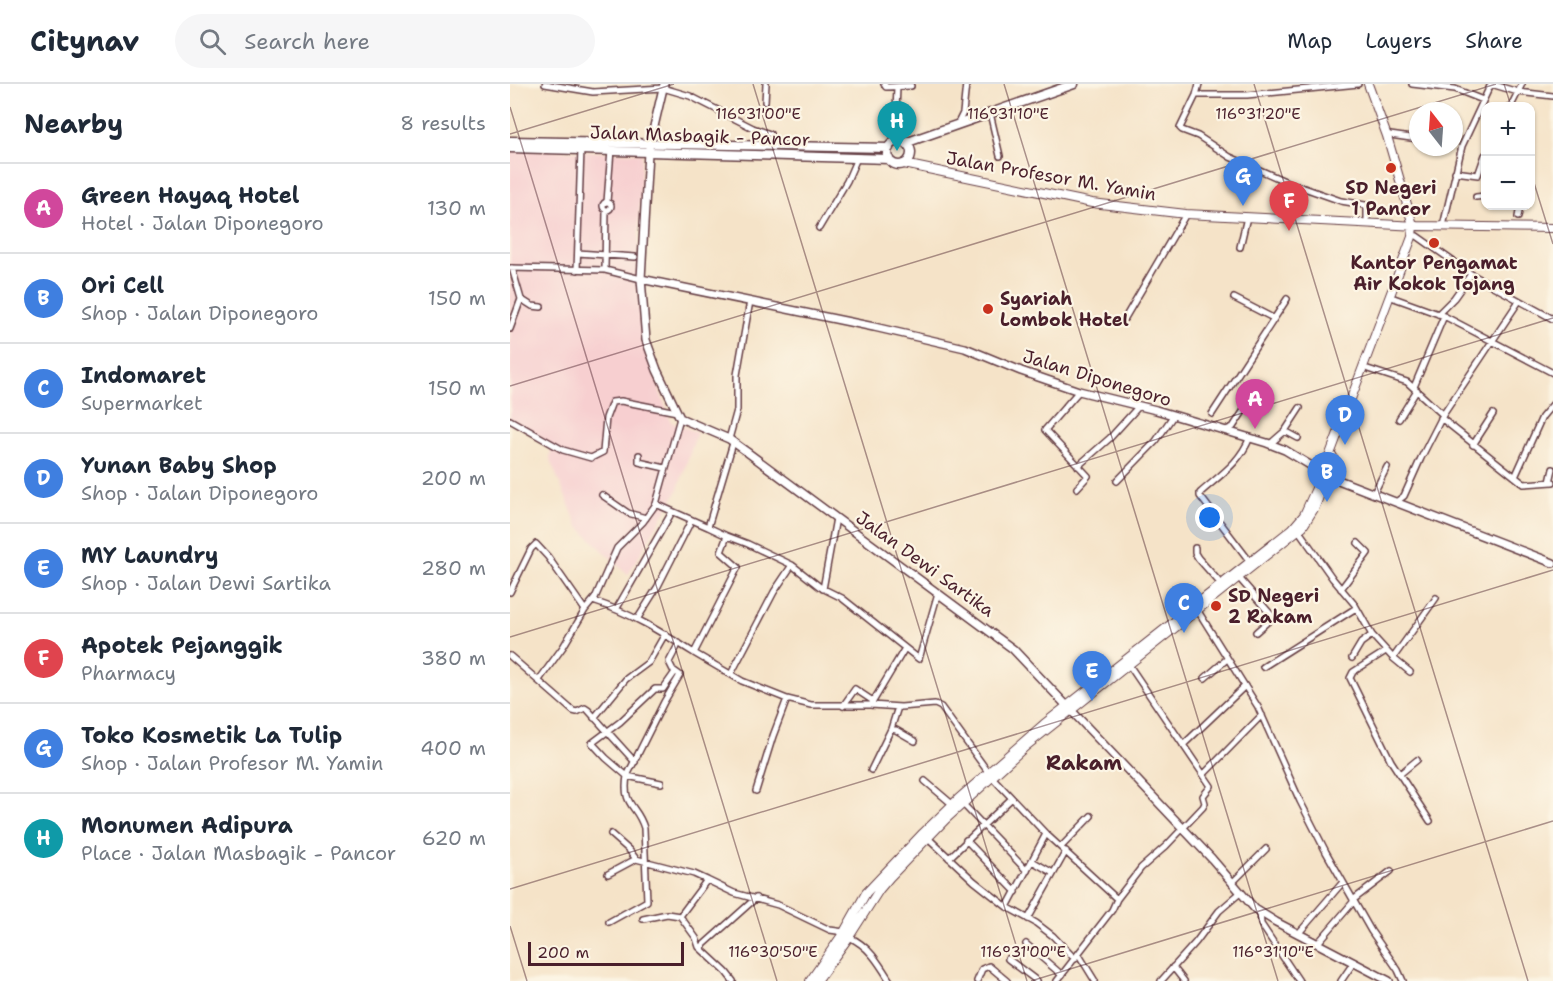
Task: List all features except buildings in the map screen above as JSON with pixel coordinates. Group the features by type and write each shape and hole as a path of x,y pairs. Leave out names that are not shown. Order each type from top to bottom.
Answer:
{"main road":[{"path":"905,143 910,148 909,160 904,164 894,164 889,159 889,148 896,142 905,143 1074,84"},
{"path":"1131,661 1221,584 1299,531 1311,516 1417,236 1390,135 1370,84"},
{"path":"860,910 871,902 891,871 958,802 989,774 1239,578 1301,520 1326,475 1368,369 1394,296 1415,225 1378,104"},
{"name":"Jalan Masbagik - Pancor","path":"510,141 889,159"},
{"name":"Jalan Masbagik - Pancor","path":"510,147 611,150 889,148"},
{"name":"Jalan Profesor M. Yamin","path":"904,164 1092,203 1186,214 1415,225 1553,228"},
{"path":"817,981 860,910 862,898 927,837 958,802"},
{"path":"810,981 846,935"}],"street":[{"path":"545,84 593,92 663,86 690,96 753,128 770,134"},
{"path":"765,102 766,84"},
{"path":"884,84 886,87 911,86"},
{"path":"955,126 963,113 966,84"},
{"path":"1199,84 1181,126 1182,130 1198,136 1230,157 1287,182 1341,201 1365,205 1367,223"},
{"path":"1196,95 1247,95 1358,84"},
{"path":"1412,84 1455,89 1483,100"},
{"path":"1463,144 1491,84 1518,92 1553,96"},
{"path":"1513,102 1522,84"},
{"path":"538,680 593,601 617,548 646,518 656,504 678,415 646,340 641,279 648,148 663,86"},
{"path":"896,112 897,87"},
{"path":"990,113 1000,156"},
{"path":"1390,135 1409,138"},
{"path":"577,270 581,149"},
{"path":"605,270 606,210 611,207 607,202 611,150"},
{"path":"1443,226 1459,156"},
{"path":"1478,175 1485,156"},
{"path":"819,228 847,181 856,158"},
{"path":"1455,172 1481,175"},
{"path":"1476,196 1481,196"},
{"path":"1518,217 1519,210"},
{"path":"1125,318 1186,214"},
{"path":"1240,247 1247,217"},
{"path":"1417,236 1471,274 1553,319"},
{"path":"578,253 636,257"},
{"path":"510,329 521,299 511,268"},
{"name":"Jalan Diponegoro","path":"511,268 605,270 957,345 1079,392 1139,406 1270,444 1285,450 1326,475 1553,563"},
{"path":"1399,419 1416,389 1441,315 1471,274"},
{"path":"1394,296 1441,315 1553,373"},
{"path":"1234,297 1273,318"},
{"path":"521,299 532,306 541,307"},
{"path":"1212,414 1287,299"},
{"path":"708,528 737,410 737,375 750,301"},
{"path":"1396,502 1404,496 1411,477 1442,417 1519,301"},
{"path":"1368,369 1401,379 1416,389 1473,445 1525,485 1551,482 1553,469"},
{"path":"1077,488 1088,477 1046,430 1079,392"},
{"path":"510,420 562,450 591,458 603,452 606,418 612,402 621,401 678,415"},
{"path":"1515,477 1542,417 1553,404"},
{"path":"1078,466 1110,438 1139,406"},
{"path":"1227,430 1233,427 1246,407"},
{"path":"1270,444 1285,430 1300,408"},
{"path":"1473,445 1493,414"},
{"name":"Jalan Dewi Sartika","path":"678,415 731,441 1012,649 1260,912 1389,981"},
{"path":"1117,481 1156,441 1173,416"},
{"path":"1285,430 1298,438"},
{"path":"1250,437 1245,451 1200,494 1200,498 1252,564"},
{"path":"639,454 639,462 665,468"},
{"path":"1374,493 1387,467"},
{"path":"602,495 628,513 646,518"},
{"path":"656,504 792,565 823,589 842,598 919,659 938,593"},
{"path":"617,608 672,512"},
{"path":"823,589 836,518"},
{"path":"638,618 658,586 692,520"},
{"path":"1299,531 1356,608 1372,634 1386,651 1410,672"},
{"path":"694,653 738,567 721,552 727,536"},
{"path":"1341,590 1368,553 1358,543"},
{"path":"510,592 531,549 536,544 548,557 585,610"},
{"path":"1195,548 1198,558 1221,584"},
{"path":"730,674 747,647 774,592 792,565"},
{"path":"1239,578 1274,617 1256,632"},
{"path":"1393,658 1436,598"},
{"path":"593,601 617,608 638,618 730,674 787,699 811,705 843,706 872,703 898,707 939,705 989,774 1011,798 1046,834 1117,899"},
{"path":"1263,667 1356,608"},
{"path":"1198,611 1262,715 1300,801 1343,882 1403,981"},
{"path":"594,718 626,679 649,662 665,634"},
{"path":"1352,658 1361,642 1372,634"},
{"path":"609,922 647,901 647,863 643,824 626,796 627,776 680,675 675,672 669,662 679,643"},
{"path":"872,703 905,648"},
{"path":"1386,651 1353,672 1350,677 1380,740 1431,821"},
{"path":"510,656 573,711 577,712 585,708 635,762"},
{"path":"1205,678 1227,659"},
{"path":"1058,981 1141,868 1166,846 1205,804 1203,796 1211,786 1131,661"},
{"path":"661,783 627,776 592,744 655,689 663,689 675,672"},
{"path":"1183,745 1245,686"},
{"path":"843,706 855,689 872,703"},
{"path":"756,791 787,699"},
{"path":"871,770 891,729 898,707"},
{"path":"1204,774 1262,715"},
{"path":"891,729 915,741"},
{"path":"1400,774 1417,760"},
{"path":"925,781 958,802 984,823 1027,871"},
{"path":"949,858 1011,798"},
{"path":"1028,919 1064,849 1090,816"},
{"path":"611,834 636,859 694,874 734,893 778,905 858,941 875,956 890,981"},
{"path":"1007,907 1046,834"},
{"path":"927,837 1007,907 1053,936 1077,957 1095,981"},
{"path":"966,840 1016,892"},
{"path":"1232,883 1266,849"},
{"path":"608,874 636,859"},
{"path":"1032,861 1053,873"},
{"path":"1317,944 1354,900 1391,871"},
{"path":"680,916 706,880"},
{"path":"1298,934 1343,882"},
{"path":"1161,981 1196,942 1219,911 1240,893"},
{"path":"700,948 756,898"},
{"path":"1260,912 1261,924 1299,981"},
{"path":"643,919 667,914 680,916 700,948 733,981"},
{"path":"1026,944 1062,975"},
{"path":"1008,959 1037,981"},
{"path":"1341,981 1354,962"},
{"path":"977,981 982,969 989,966 1005,980"},
{"path":"1173,967 1184,981"}],"shaded area":[{"path":"510,149 642,153 638,256 642,339 671,422 697,432 677,492 628,575 578,526 550,460 551,445 510,419"}],"place":[{"name":"Monumen Adipura","path":"897,151"},
{"name":"SD Negeri 1 Pancor","path":"1391,168"},
{"name":"Toko Kosmetik La Tulip","path":"1243,206"},
{"name":"Apotek Pejanggik","path":"1289,231"},
{"name":"Kantor Pengamat Air Kokok Tojang","path":"1434,243"},
{"name":"Syariah Lombok Hotel","path":"988,309"},
{"name":"Green Hayaq Hotel","path":"1255,429"},
{"name":"Yunan Baby Shop","path":"1345,445"},
{"name":"Ori Cell","path":"1327,502"},
{"name":"SD Negeri 2 Rakam","path":"1216,606"},
{"name":"Indomaret","path":"1184,633"},
{"name":"MY Laundry","path":"1092,701"}],"district":[{"name":"Rakam","path":"1084,763"}]}
